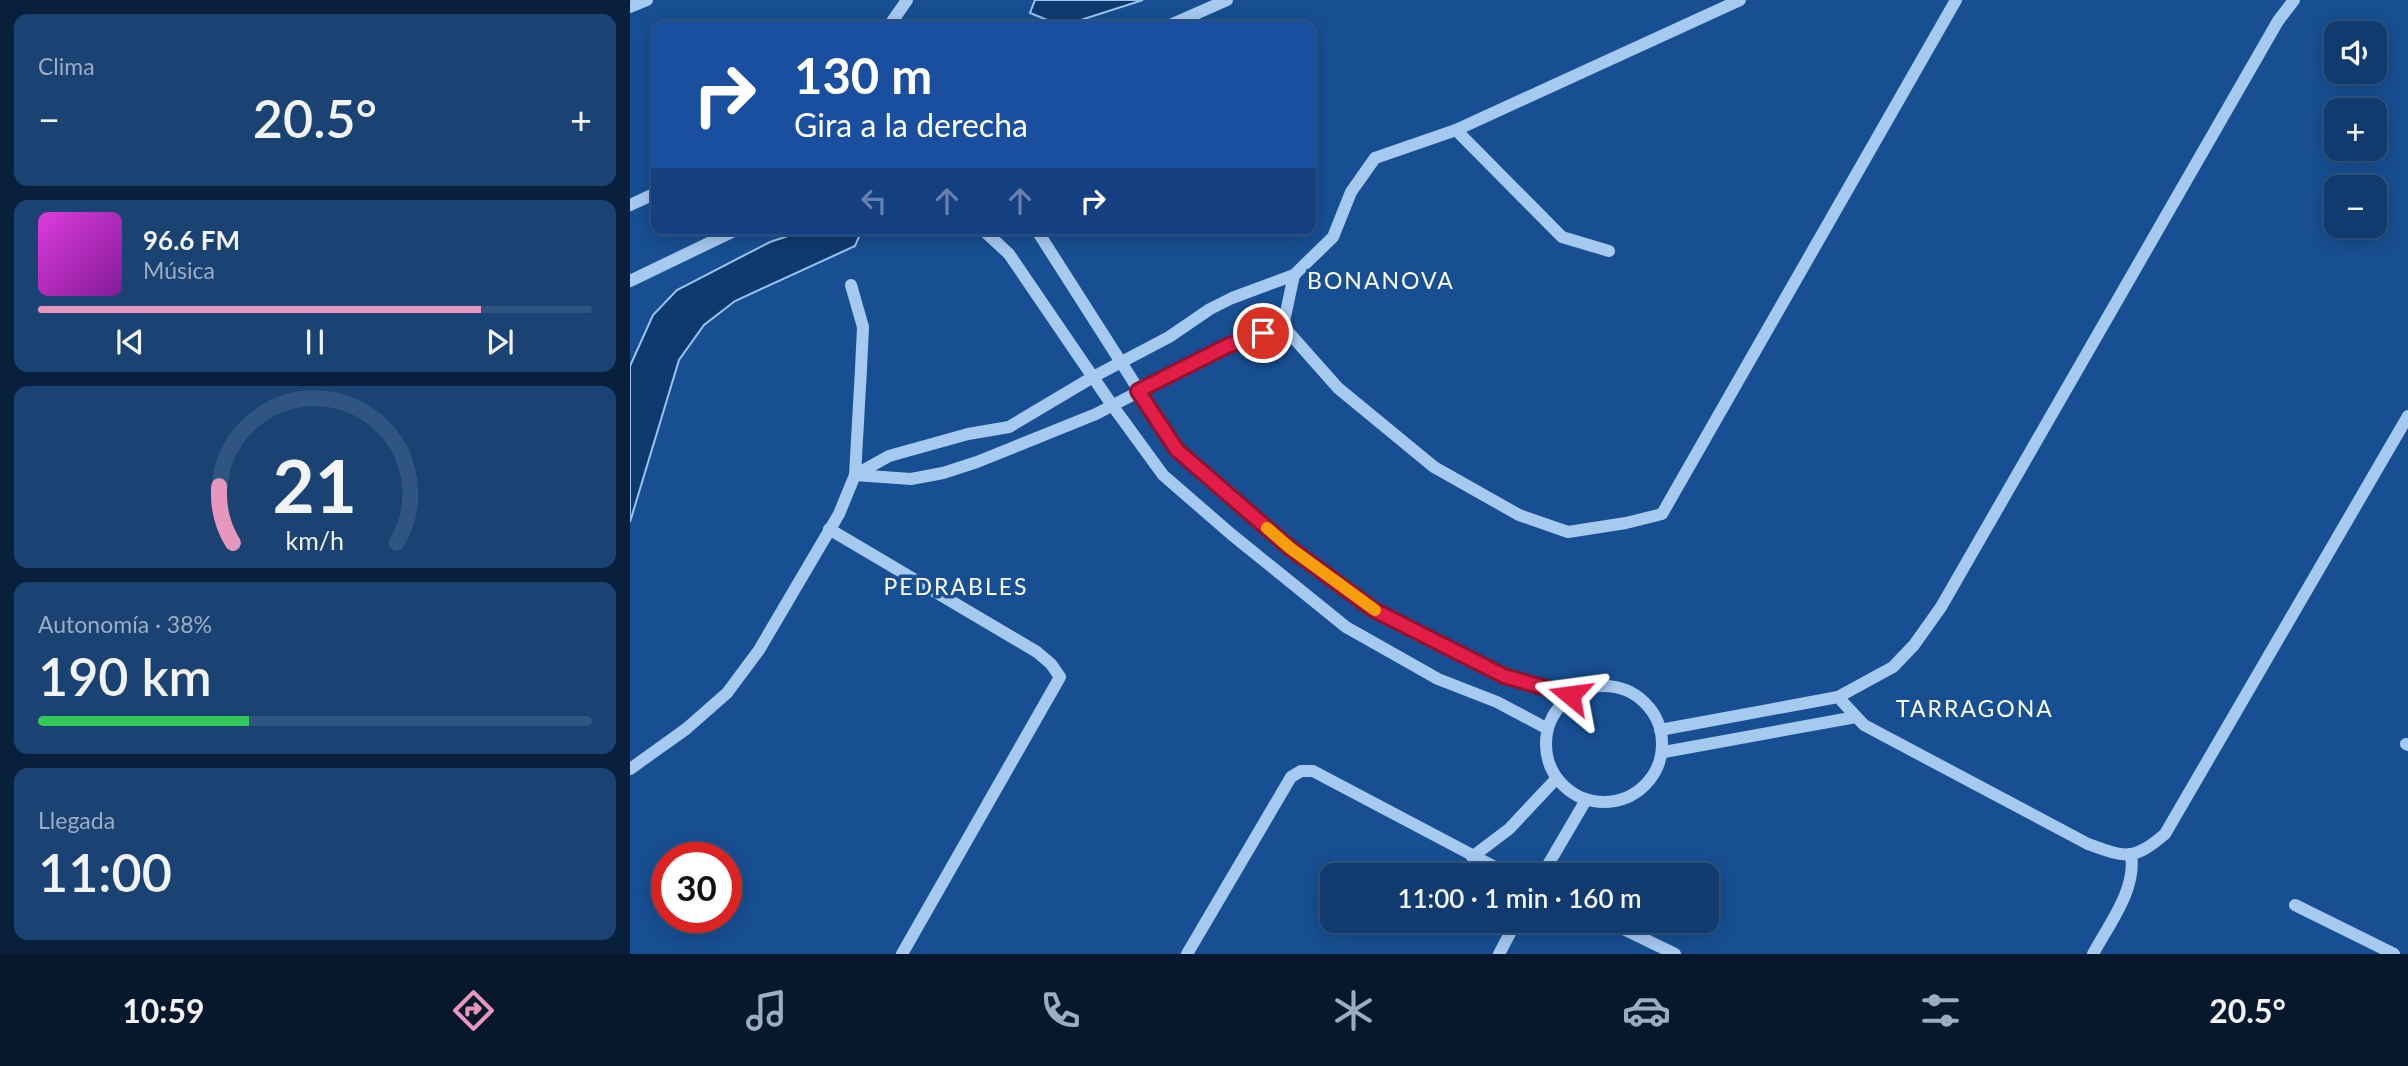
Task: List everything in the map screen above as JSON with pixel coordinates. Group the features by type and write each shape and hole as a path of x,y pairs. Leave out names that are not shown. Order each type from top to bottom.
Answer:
{"street":[{"path":"630,8 647,0"},
{"path":"892,21 907,0"},
{"path":"855,475 889,456 968,434 1009,427 1119,362 1169,337 1210,309 1294,275 1333,237 1351,192 1375,159 1456,130 1740,0"},
{"path":"1283,326 1338,388 1434,467 1520,515 1568,532 1626,523 1662,513 1956,0"},
{"path":"1660,730 1838,697 1893,667 1914,646 1941,607 2278,21 2294,0"},
{"path":"1179,21 1220,2"},
{"path":"1456,130 1562,237 1609,251"},
{"path":"630,205 651,195"},
{"path":"630,281 726,235"},
{"path":"988,235 1009,254 1163,475 1346,627 1438,679 1497,702 1546,728"},
{"path":"1040,235 1177,450 1290,548 1374,610 1504,676 1570,695"},
{"path":"1283,326 1294,275"},
{"path":"630,769 686,729 727,693 759,650 829,529 855,475 863,327 851,285"},
{"path":"855,475 911,479 943,472 1022,446 1096,414 1227,346 1283,326"},
{"path":"1838,697 1864,725 2088,844 2118,855 2144,852 2165,834 2408,416"},
{"path":"829,529 1037,653 1051,664 1060,677 902,954"},
{"path":"1603,684 1636,693 1659,718 1664,752 1650,783 1621,801 1586,800 1570,792 1556,779 1546,755 1546,728 1556,709 1570,695 1603,684"},
{"path":"1664,752 1856,717"},
{"path":"1187,954 1291,777 1301,771 1313,771 1485,863"},
{"path":"1472,857 1509,828 1556,779"},
{"path":"1549,863 1586,800"},
{"path":"2093,954 2130,884 2133,868 2131,854"},
{"path":"2295,905 2394,954"},
{"path":"1499,954 1510,933"},
{"path":"1632,933 1675,954"}],"water":[{"path":"1035,0 1143,0 1078,21 1050,21 1030,13"},
{"path":"791,235 860,235 855,246 735,301 704,325 679,360 630,522 630,366 653,315 677,290 770,242"}],"slow traffic":[{"path":"1267,528 1375,610"}],"district":[{"name":"BONANOVA","path":"1381,280"},
{"name":"PEDRABLES","path":"956,586"},
{"name":"TARRAGONA","path":"1975,708"}],"route":[{"path":"1263,333 1227,346 1138,391 1177,450 1290,548 1374,610 1504,676 1570,695"}]}
